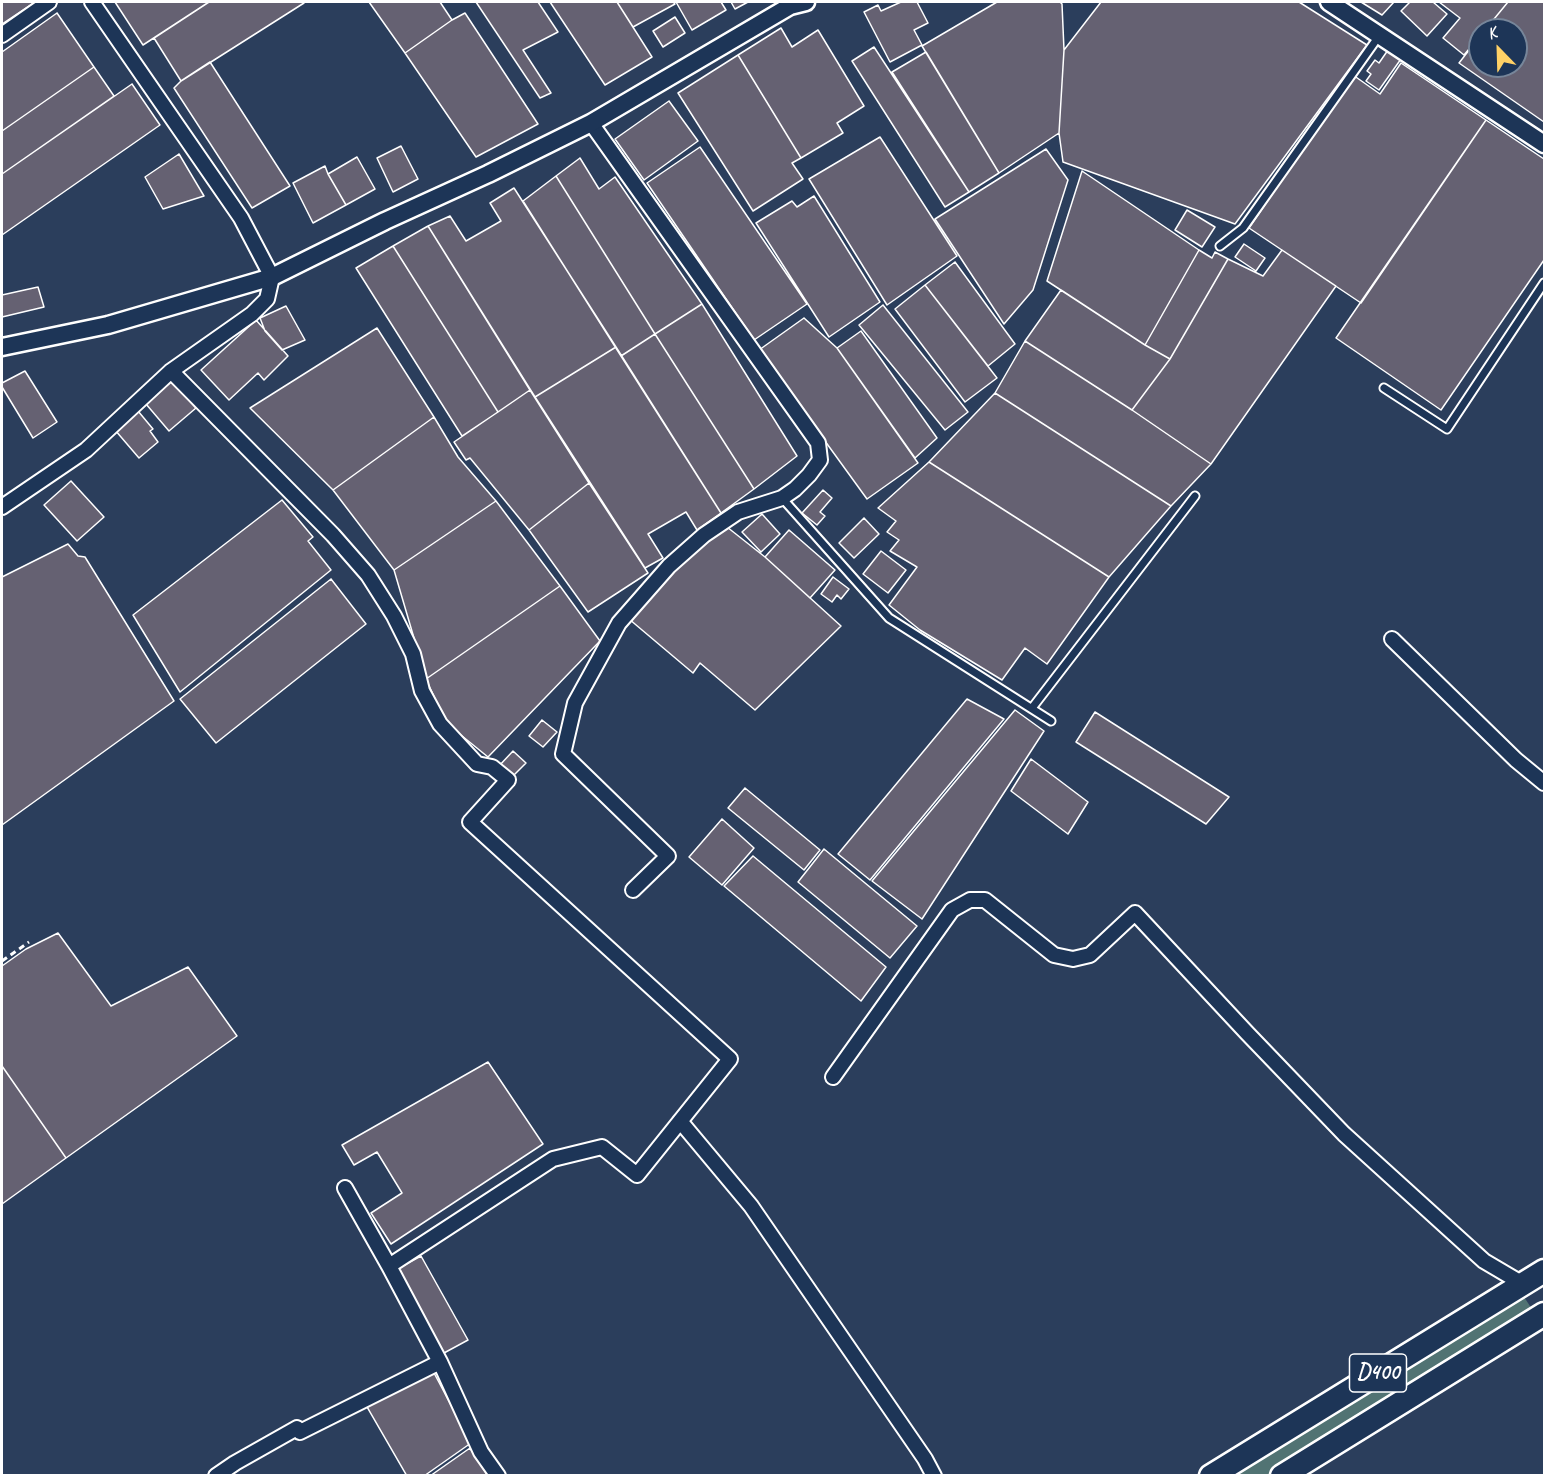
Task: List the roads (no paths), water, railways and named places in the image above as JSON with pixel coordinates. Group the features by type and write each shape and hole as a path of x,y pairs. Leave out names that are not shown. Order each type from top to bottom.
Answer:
{"highway":[{"name":"D400","path":"1211,1476 1545,1271"},
{"name":"D400","path":"1282,1476 1545,1314"}],"street":[{"path":"2,35 49,2"},
{"path":"2,507 86,450 171,371 252,314 267,299 272,277 241,219 92,2"},
{"path":"2,347 108,325 272,277 591,123 790,6 806,2"},
{"path":"1329,2 1545,144"},
{"path":"591,123 818,443 820,460 795,489 782,498 738,512 704,535 669,566 619,623 575,703 563,754 668,856 633,890"},
{"path":"171,371 333,535 368,575 394,616 413,654 422,691 440,724 477,764 492,767 508,780 470,822 730,1059 637,1175 602,1147 553,1159 389,1266"},
{"path":"1392,639 1516,760 1545,783"},
{"path":"833,1077 952,910 970,900 985,900 1054,955 1073,959 1090,955 1135,913 1344,1134 1484,1261 1523,1284"},
{"path":"680,1121 751,1206 925,1459 934,1476"},
{"path":"345,1188 440,1362 481,1452 498,1476"},
{"path":"216,1476 297,1428 300,1432 440,1362"}],"lane":[{"path":"1220,246 1243,228 1380,35"},
{"path":"1384,388 1447,429 1545,284"},
{"path":"1032,708 1195,496"},
{"path":"782,498 889,618 1051,721"}]}
